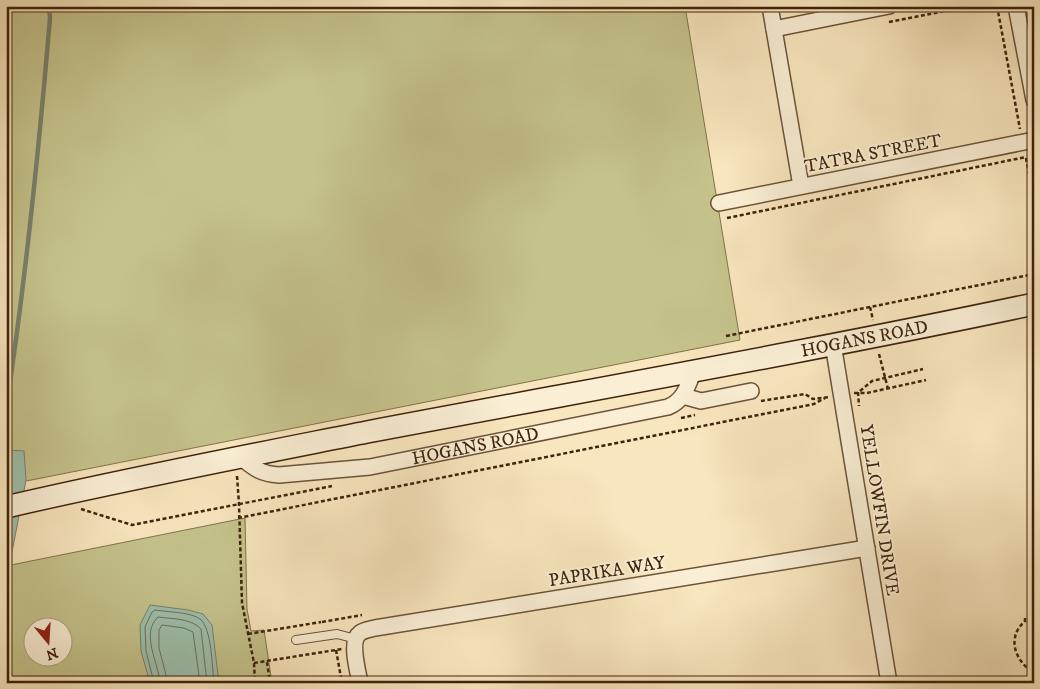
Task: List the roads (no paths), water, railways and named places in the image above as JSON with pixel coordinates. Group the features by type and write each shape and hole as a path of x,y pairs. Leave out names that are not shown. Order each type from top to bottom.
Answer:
{"street":[{"path":"770,6 801,186"},
{"path":"774,29 889,6"},
{"path":"1016,6 1034,100"},
{"name":"TATRA STREET","path":"719,203 1034,140"},
{"name":"HOGANS ROAD","path":"6,507 90,487 238,464 694,370 891,334 1034,304"},
{"name":"YELLOWFIN DRIVE","path":"833,344 889,683"},
{"path":"694,370 683,396 701,401 751,391"},
{"name":"HOGANS ROAD","path":"238,464 265,474 279,475 348,470 662,408 673,405 683,396"},
{"name":"PAPRIKA WAY","path":"355,642 360,633 376,628 867,548"},
{"path":"355,642 360,683"}],"lane":[{"path":"296,640 337,634 355,642"}],"water":[{"path":"6,450 24,451 26,480 12,552 6,553"},
{"path":"150,605 203,614 212,625 219,683 150,683 141,651 140,625"}],"waterway":[{"path":"6,409 31,214 50,18 49,6"}]}
